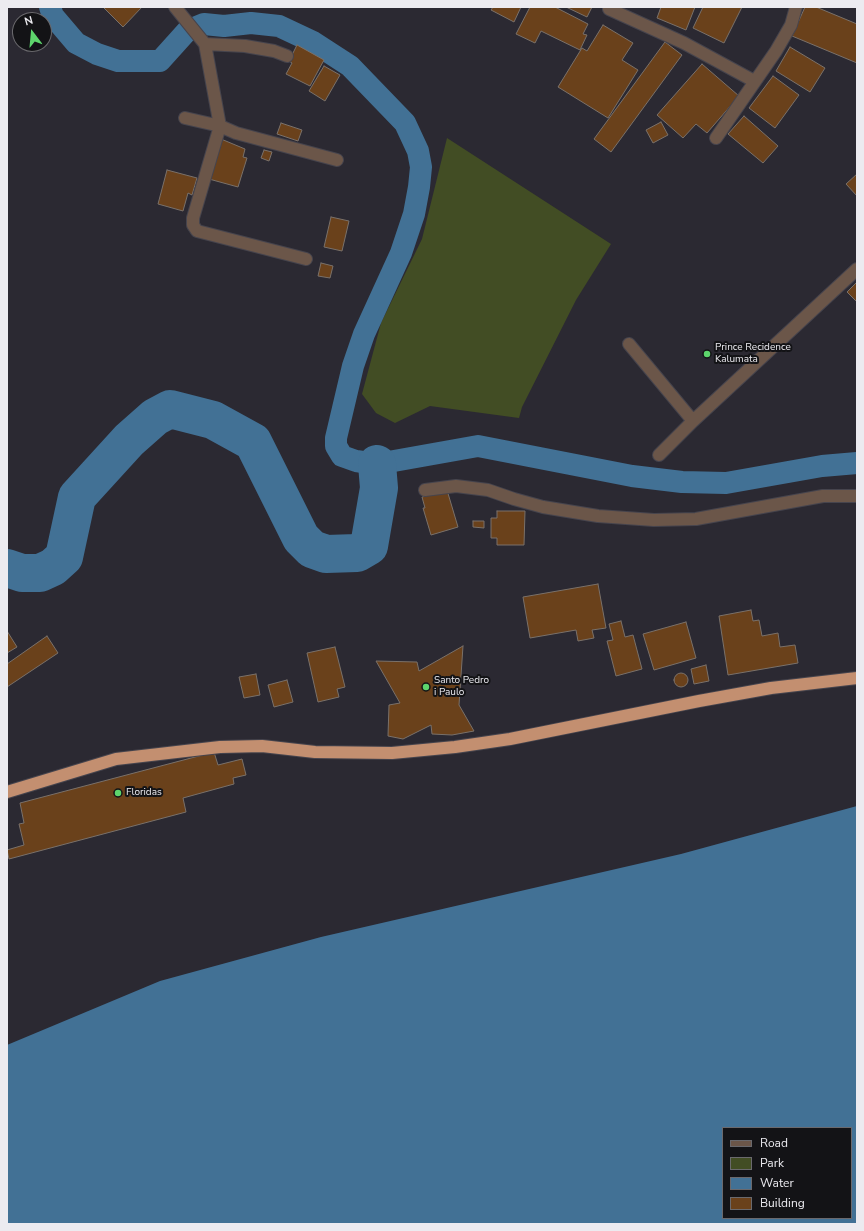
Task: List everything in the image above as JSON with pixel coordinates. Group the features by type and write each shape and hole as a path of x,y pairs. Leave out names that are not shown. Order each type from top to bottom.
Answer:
{"highway":[{"path":"7,792 116,758 220,747 262,746 315,752 392,753 455,748 510,739 713,698 771,688 857,678"}],"street":[{"path":"175,7 205,44 220,126 193,218 193,226 197,232 306,259"},
{"path":"716,138 776,51 791,25 796,7"},
{"path":"609,9 684,43 754,81"},
{"path":"205,44 245,46 274,51 287,56"},
{"path":"185,118 220,126 236,133 337,160"},
{"path":"659,455 857,269"},
{"path":"629,344 694,421"},
{"path":"425,490 456,486 488,490 543,506 598,516 654,520 704,517 823,496 857,496"}],"green space":[{"path":"447,138 611,244 576,300 522,407 519,418 430,406 395,423 376,413 362,394 381,323 422,239"}],"water":[{"path":"857,806 857,1224 7,1224 7,1045 160,981 321,937 681,854"}],"building":[{"path":"103,7 142,7 123,27"},
{"path":"493,7 521,7 514,22 491,10"},
{"path":"530,7 555,7 588,24 583,34 587,35 580,50 541,31 535,43 516,34"},
{"path":"566,7 592,7 587,17"},
{"path":"661,7 695,7 686,30 657,18"},
{"path":"703,7 742,7 724,43 693,28"},
{"path":"805,7 816,7 857,24 857,63 792,36"},
{"path":"603,25 633,43 622,60 638,70 608,118 558,87 582,48 587,51"},
{"path":"665,42 682,55 611,152 594,139"},
{"path":"297,45 324,60 310,86 286,74 292,63 289,61"},
{"path":"790,47 825,68 810,92 776,71"},
{"path":"702,64 739,96 707,133 696,124 683,138 657,115"},
{"path":"324,66 340,75 325,101 309,91"},
{"path":"773,76 799,95 775,128 749,108"},
{"path":"744,116 778,146 763,163 728,134"},
{"path":"661,122 668,135 653,143 646,130"},
{"path":"281,123 302,130 298,141 277,134"},
{"path":"221,139 245,149 243,157 247,158 238,187 209,179"},
{"path":"264,150 272,152 269,161 261,158"},
{"path":"167,170 197,178 192,195 188,193 183,211 158,204"},
{"path":"857,174 857,196 846,184"},
{"path":"331,217 349,221 342,251 324,247"},
{"path":"321,263 333,266 330,278 318,276"},
{"path":"857,282 857,302 847,292"},
{"path":"447,490 458,527 431,535 423,508 425,508 422,497"},
{"path":"497,511 525,511 524,545 497,545 497,538 491,538 491,518 497,518"},
{"path":"473,521 484,521 484,528 473,527"},
{"path":"598,584 606,628 592,630 594,638 578,641 576,630 530,638 523,597"},
{"path":"751,610 753,621 759,620 762,636 778,633 780,647 795,645 798,663 728,675 719,616"},
{"path":"621,621 625,637 633,635 642,669 616,676 607,641 613,640 609,624"},
{"path":"686,622 696,658 654,670 643,634"},
{"path":"7,631 17,647 7,653"},
{"path":"47,636 58,653 7,687 7,664"},
{"name":"Santo Pedro i Paulo","path":"463,646 459,705 474,731 452,735 432,734 431,725 403,739 388,736 389,705 400,703 376,661 417,662 419,671"},
{"path":"335,647 345,687 337,689 339,697 318,702 307,653"},
{"path":"706,665 709,681 694,684 691,669"},
{"path":"678,673 684,673 688,677 688,683 684,687 678,687 674,683 674,677"},
{"path":"256,674 260,695 244,698 239,677"},
{"path":"287,680 293,702 274,707 268,685"},
{"path":"214,752 218,765 242,759 246,775 233,778 234,784 183,798 186,812 9,859 7,850 24,845 19,824 24,823 20,803"}],"waterway":[{"path":"50,7 53,16 76,43 97,54 118,61 160,61 187,31 204,24 224,26 251,23 279,26 313,42 350,66 405,123 418,151 421,167 414,214 401,253 364,334 353,366 336,438 336,446 342,456 356,461 377,464 478,446 632,476 682,482 726,483 822,466 857,463"},
{"path":"7,568 22,573 40,573 53,567 64,557 77,497 129,440 155,417 170,409 213,420 253,442 301,538 312,549 326,554 357,553 369,546 379,488 377,464"}],"place":[{"name":"Prince Recidence Kalumata","path":"707,354"},
{"name":"Santo Pedro i Paulo","path":"426,687"},
{"name":"Floridas","path":"118,793"}]}
